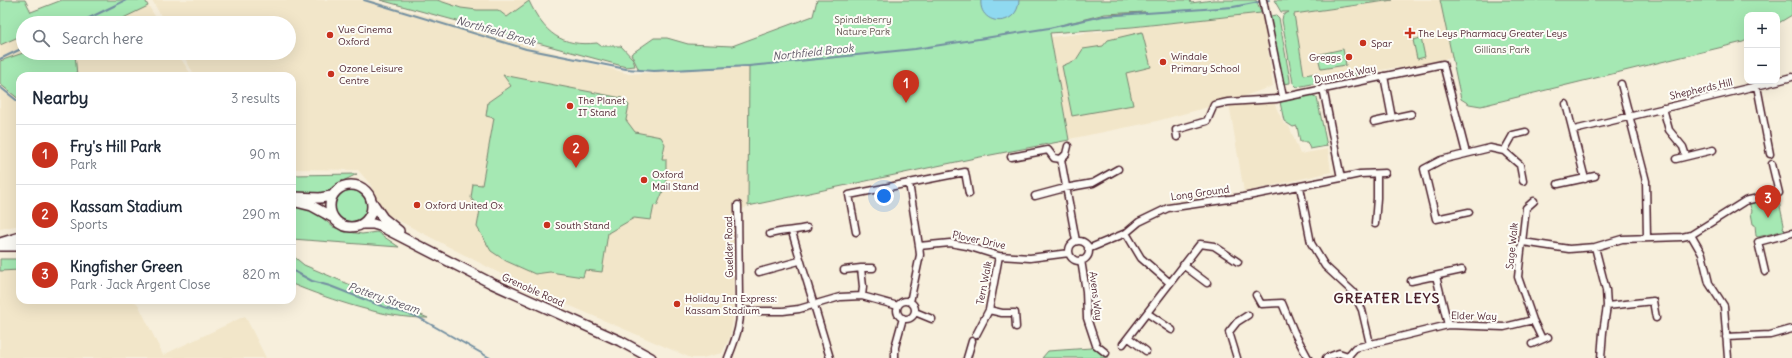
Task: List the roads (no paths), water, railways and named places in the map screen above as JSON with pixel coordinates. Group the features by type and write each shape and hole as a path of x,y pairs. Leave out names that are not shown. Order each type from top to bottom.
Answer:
{"street":[{"path":"1264,2 1283,97"},
{"name":"Dunnock Way","path":"1177,136 1176,130 1207,121 1214,105 1228,102 1276,99 1443,64 1466,153"},
{"path":"1384,76 1392,118"},
{"name":"Shepherds Hill","path":"1780,80 1792,77"},
{"path":"1621,84 1646,181 1647,238"},
{"path":"1756,84 1770,154"},
{"name":"Shepherds Hill","path":"1574,130 1756,84"},
{"path":"1323,88 1341,178"},
{"path":"1566,104 1574,130 1585,179"},
{"path":"1662,108 1669,130 1684,147 1686,156"},
{"path":"1374,122 1411,114"},
{"path":"1504,151 1513,135 1526,132"},
{"path":"1061,159 1066,154 1068,146"},
{"path":"1469,212 1436,219 1424,169 1441,160 1490,148 1504,151 1520,165 1523,181"},
{"path":"1012,157 1048,150 1054,158 1061,159"},
{"path":"1676,159 1713,150"},
{"path":"1061,159 1076,241"},
{"path":"1523,242 1569,249 1596,247 1622,239 1682,237 1691,235 1745,201 1779,193 1772,164"},
{"path":"1035,196 1093,183 1118,169"},
{"path":"856,232 849,195 965,172 969,194"},
{"name":"Long Ground","path":"1088,249 1126,233 1140,222 1168,208 1300,187 1360,174 1377,175 1385,173"},
{"path":"1375,224 1377,175"},
{"path":"1558,184 1595,176"},
{"path":"909,183 920,255 910,302"},
{"path":"296,197 320,198 331,196 341,187 354,185 360,186 368,192 372,202 370,216 362,224 348,227 340,224 332,217 312,206 296,202"},
{"path":"1300,187 1311,244 1325,266 1353,292 1362,310 1370,344"},
{"path":"331,196 329,208 332,217"},
{"name":"Sage Walk","path":"1533,320 1518,277 1526,208 1534,201"},
{"name":"Grenoble Road","path":"372,202 383,218 411,241"},
{"name":"Guelder Road","path":"728,358 738,332 741,311 739,299 738,205"},
{"name":"Grenoble Road","path":"362,224 373,224 380,226 493,284 620,342 649,357"},
{"path":"770,234 782,230 792,232 807,228"},
{"path":"792,232 830,358"},
{"path":"1126,233 1141,258 1170,283"},
{"path":"1765,272 1758,242 1792,234"},
{"path":"1691,235 1702,254 1709,284 1724,306 1728,358"},
{"path":"0,243 16,238"},
{"path":"1076,241 1083,242 1088,249 1087,256 1081,260 1075,260 1069,253 1070,246 1076,241"},
{"name":"Plover Drive","path":"919,246 950,243 966,246 999,256 1030,258 1069,253"},
{"path":"1123,344 1170,283 1198,243 1214,246 1238,262"},
{"path":"0,246 16,246"},
{"path":"1596,247 1606,290 1607,306 1602,332 1601,358"},
{"name":"Tern Walk","path":"976,335 989,310 999,256"},
{"name":"Avens Way","path":"1081,260 1086,291 1087,318 1096,345 1106,352"},
{"path":"759,272 800,261"},
{"path":"1183,265 1207,282"},
{"path":"861,268 863,287 862,296"},
{"path":"844,270 873,268"},
{"path":"1411,281 1462,270"},
{"path":"1436,276 1448,326"},
{"path":"1256,295 1261,304 1282,303 1288,299"},
{"path":"741,311 783,311 840,297 862,296 898,306 904,302 910,302 914,306 914,312 909,318 902,318"},
{"path":"1607,306 1653,301 1656,318"},
{"path":"1282,303 1294,332 1308,358"},
{"path":"898,306 898,313 902,318"},
{"path":"989,310 1015,312 1016,327"},
{"path":"914,312 932,320"},
{"path":"1147,313 1172,330"},
{"path":"1237,358 1229,332 1237,322 1248,315"},
{"path":"895,358 895,347 902,318"},
{"path":"1533,320 1542,339"},
{"name":"Elder Way","path":"1349,357 1355,348 1448,326 1504,327 1533,320"},
{"path":"1726,337 1770,335 1792,329"},
{"path":"1532,344 1548,336"},
{"path":"1128,338 1146,351"},
{"path":"967,358 972,341"},
{"path":"1326,358 1339,353 1349,357"}],"water":[{"path":"981,0 1019,0 1017,9 1012,16 1006,20 998,21 991,19 986,15 982,9"}],"waterway":[{"path":"93,16 126,0"},
{"name":"Northfield Brook","path":"364,0 526,49 626,69 654,71 749,66 915,49 1049,28 1103,16 1233,7 1269,0"},
{"path":"0,59 16,51"},
{"name":"Pottery Stream","path":"0,87 16,100"},
{"name":"Pottery Stream","path":"296,272 312,281 330,286 384,307 416,316 490,358"}],"place":[{"name":"The Leys Pharmacy Greater Leys","path":"1410,33"},
{"name":"Vue Cinema Oxford","path":"330,35"},
{"name":"Spar","path":"1363,43"},
{"name":"Greggs","path":"1349,57"},
{"name":"Windale Primary School","path":"1163,62"},
{"name":"Ozone Leisure Centre","path":"331,74"},
{"name":"Fry's Hill Park","path":"906,103"},
{"name":"The Planet IT Stand","path":"570,106"},
{"name":"Kassam Stadium","path":"576,168"},
{"name":"Oxford Mail Stand","path":"644,180"},
{"name":"Oxford United Ox","path":"417,205"},
{"name":"Kingfisher Green","path":"1768,218"},
{"name":"South Stand","path":"547,225"},
{"name":"Holiday Inn Express: Kassam Stadium","path":"677,304"}],"district":[{"name":"GREATER LEYS","path":"1387,298"}],"park label":[{"name":"Spindleberry Nature Park","path":"863,24"},
{"name":"Gillians Park","path":"1502,49"}]}
